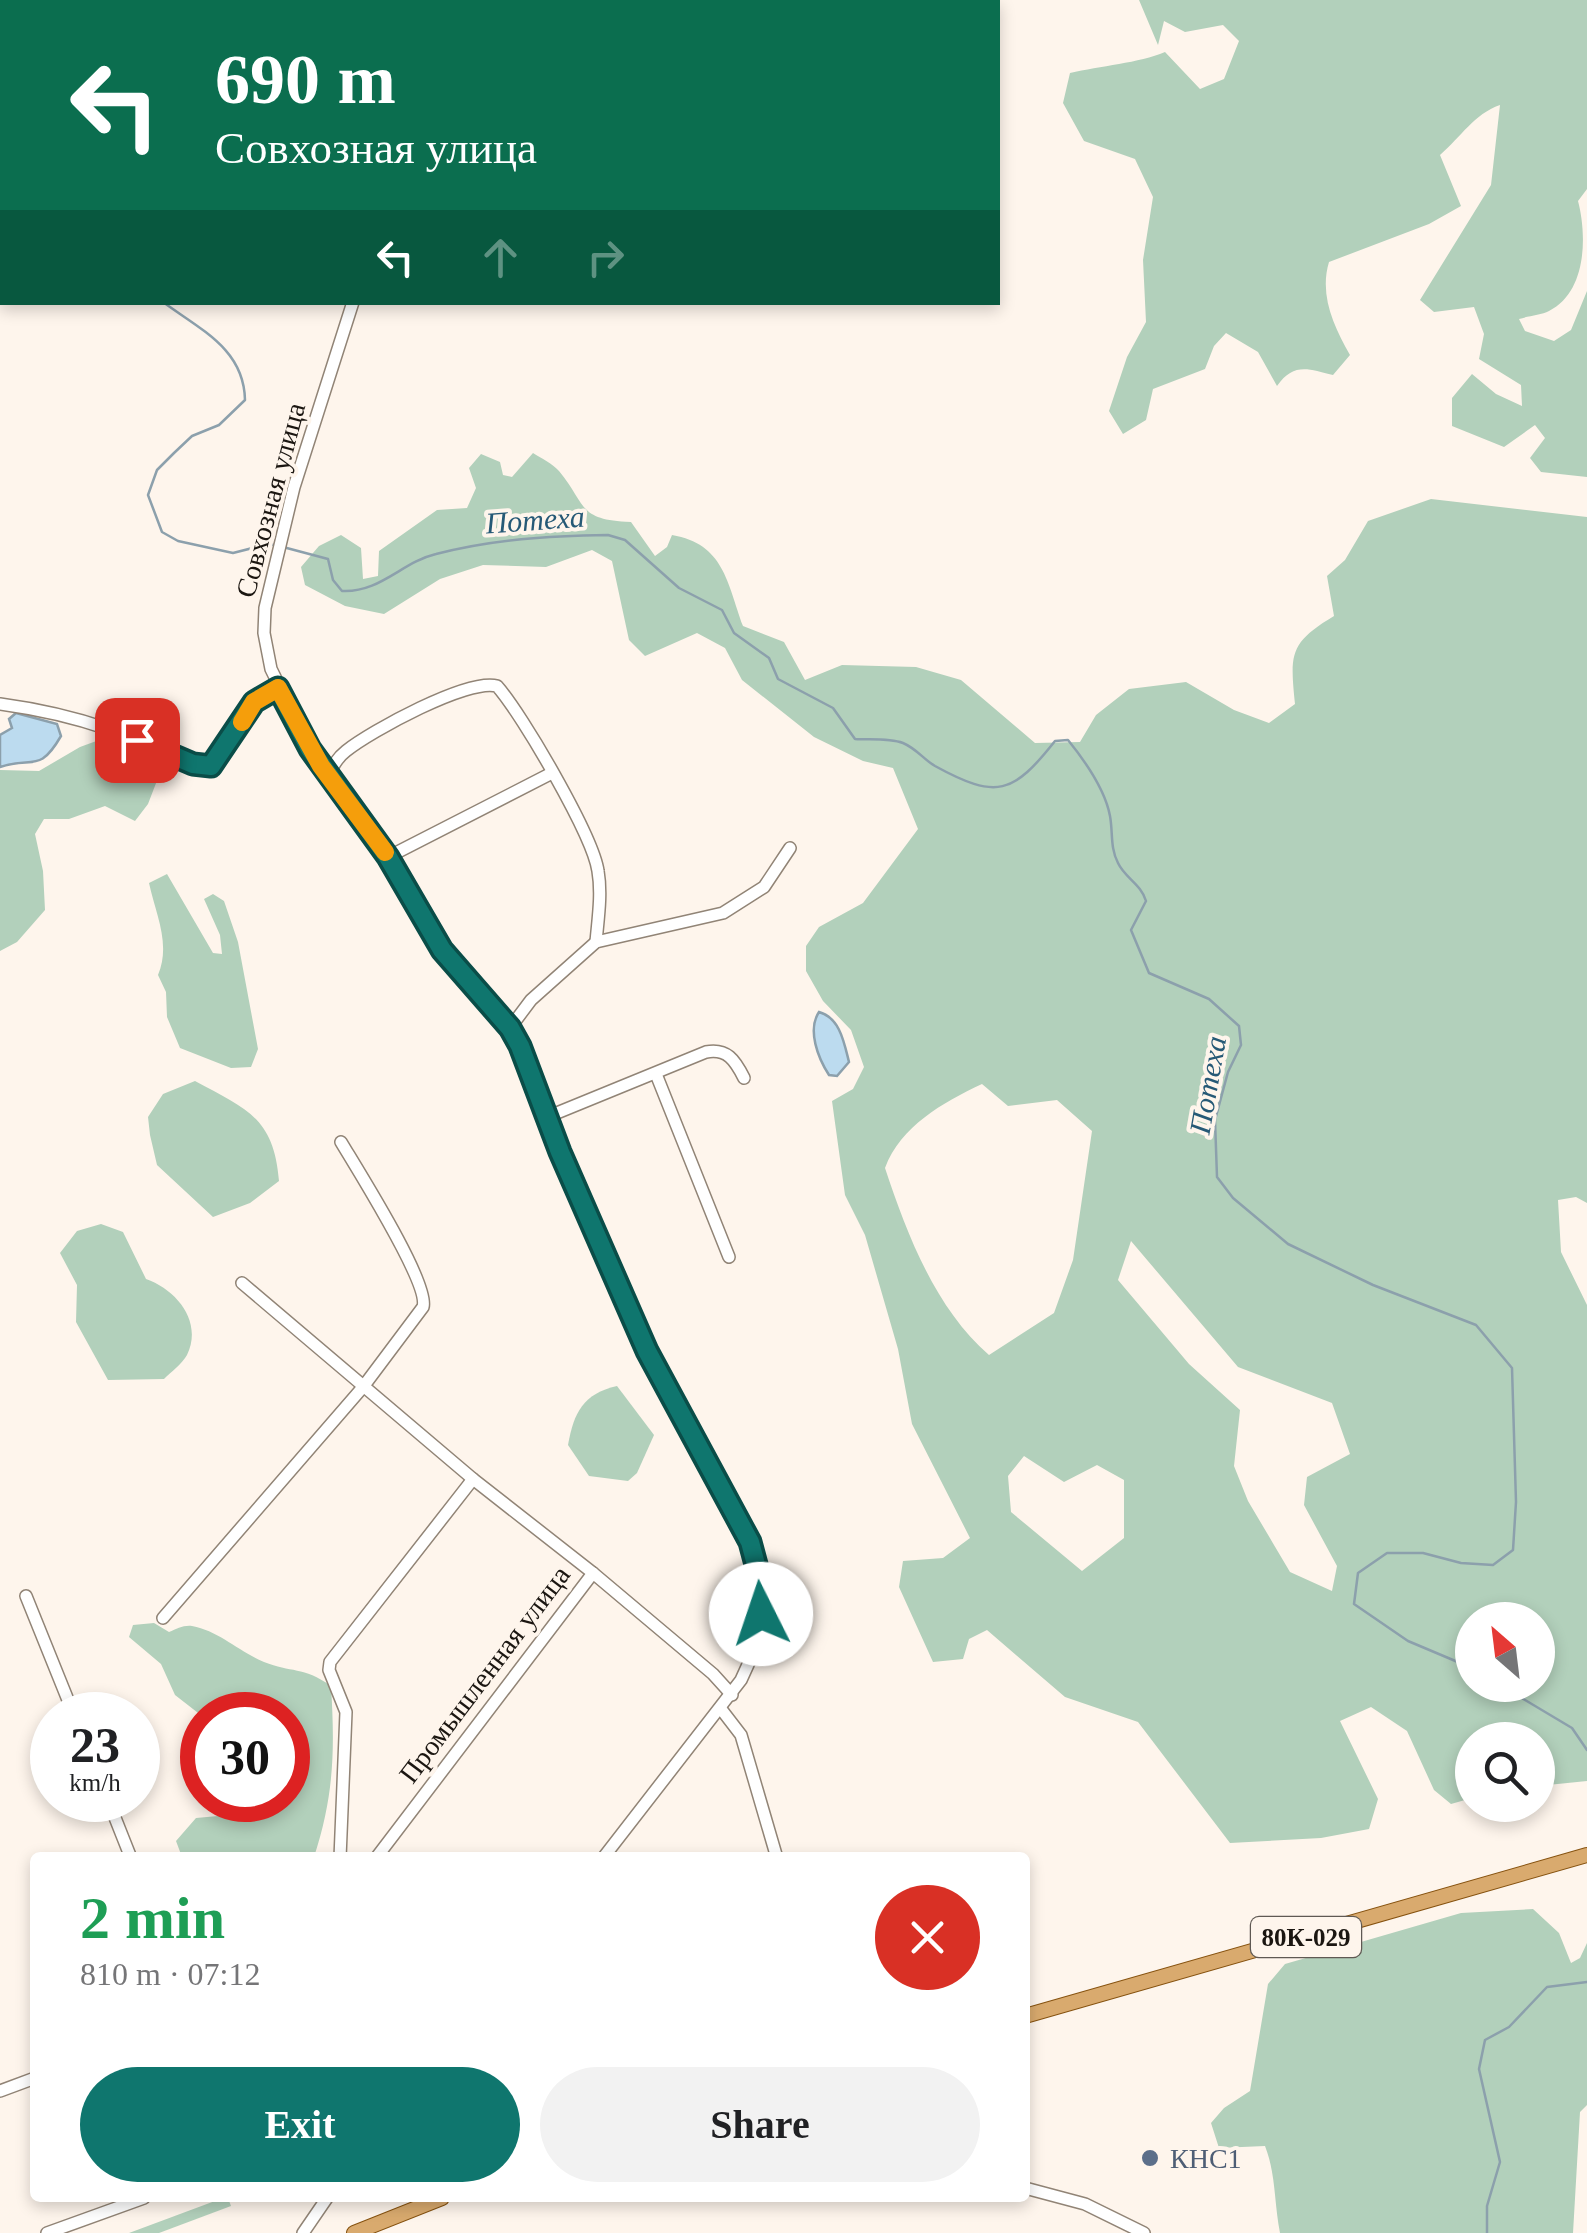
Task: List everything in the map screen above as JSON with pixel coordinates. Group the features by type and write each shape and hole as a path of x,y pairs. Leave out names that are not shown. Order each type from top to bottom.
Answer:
{"main road":[{"name":"80К-029","path":"1030,2015 1587,1855"},
{"path":"354,2233 432,2202"}],"street":[{"name":"Совхозная улица","path":"352,305 294,486 275,566 264,632 278,688 328,776 388,857 459,973 510,1028 530,1068 591,1228 647,1351 734,1508 758,1566 761,1614 757,1638 732,1695 608,1852"},
{"path":"328,776 346,751 384,726 488,684 497,686 552,772 596,863 596,942"},
{"path":"0,704 108,729 193,764 211,766 254,702 278,688"},
{"path":"388,857 552,772"},
{"path":"510,1028 531,1000 596,942 723,913 764,887 790,848"},
{"path":"548,1117 718,1050 728,1054 744,1078"},
{"path":"656,1074 729,1257"},
{"path":"164,1618 362,1387 425,1300 412,1267 341,1142"},
{"path":"242,1282 362,1387 593,1573"},
{"path":"340,1852 346,1712 330,1662 473,1479"},
{"name":"Промышленная улица","path":"381,1852 593,1573 713,1674 732,1695"},
{"path":"26,1596 65,1692"},
{"path":"721,1709 741,1736 775,1852"},
{"path":"117,1822 129,1852"},
{"path":"0,2091 30,2080"},
{"path":"1030,2189 1085,2204 1144,2233"},
{"path":"47,2233 133,2202"},
{"path":"303,2233 324,2202"}],"green space":[{"path":"1139,0 1587,0 1587,189 1578,201 1583,230 1581,262 1571,291 1562,302 1546,312 1519,319 1525,331 1554,341 1571,330 1587,291 1587,477 1541,472 1530,458 1545,438 1535,425 1504,447 1452,426 1452,398 1472,374 1496,394 1522,406 1521,385 1479,359 1484,334 1474,307 1434,312 1420,300 1491,185 1500,105 1475,120 1440,155 1461,206 1429,224 1329,262 1327,299 1350,355 1333,375 1301,369 1277,386 1258,352 1226,333 1214,346 1205,369 1153,389 1146,420 1123,434 1109,411 1127,357 1146,322 1143,260 1153,197 1135,159 1084,141 1063,103 1070,73 1165,52 1200,89 1224,79 1239,41 1223,25 1185,32 1164,21 1158,45"},
{"path":"533,453 559,471 592,514 631,522 655,556 667,547 672,535 703,547 721,567 743,626 784,642 805,680 842,665 916,667 961,680 1035,743 1080,742 1096,715 1129,689 1186,682 1234,710 1269,723 1295,704 1296,651 1308,634 1334,616 1327,576 1345,560 1368,521 1431,499 1587,517 1587,1203 1576,1197 1558,1200 1561,1252 1587,1305 1587,1781 1555,1784 1555,1722 1455,1722 1455,1803 1451,1804 1434,1790 1407,1731 1371,1707 1340,1721 1378,1799 1369,1829 1321,1838 1230,1843 1138,1722 1065,1697 987,1630 969,1639 963,1659 933,1662 899,1587 903,1561 943,1558 970,1538 912,1424 898,1349 865,1235 845,1195 832,1101 853,1089 864,1067 851,1030 823,1001 806,971 806,946 819,927 863,903 918,829 893,768 863,761 814,737 742,680 725,648 697,633 645,656 629,640 612,561 592,550 546,567 483,565 440,579 384,614 345,606 305,585 301,567 319,546 341,535 361,548 363,579 378,576 379,551 437,510 467,508 476,488 469,468 481,454 500,462 503,475 512,477","holes":["982,1084 1008,1106 1057,1100 1092,1131 1073,1260 1054,1313 989,1355 938,1293 913,1244 885,1168 901,1140 924,1117","1131,1241 1238,1367 1332,1403 1350,1454 1307,1477 1304,1505 1337,1566 1332,1591 1290,1572 1248,1501 1234,1466 1240,1410 1189,1364 1118,1280","1024,1456 1064,1482 1097,1465 1124,1480 1124,1538 1082,1571 1011,1512 1008,1476"]},
{"path":"110,736 148,754 158,778 148,804 135,821 105,806 69,819 44,819 35,834 43,871 45,910 17,942 0,951 0,770 39,771 80,747"},
{"path":"167,874 213,953 222,954 220,935 204,899 213,894 224,901 238,942 258,1049 251,1067 231,1068 180,1048 167,1017 166,992 158,975 163,941 149,883"},
{"path":"195,1081 255,1118 271,1143 279,1181 250,1203 213,1217 157,1165 150,1135 148,1117 163,1094"},
{"path":"101,1224 123,1232 146,1279 177,1299 189,1319 192,1331 187,1355 164,1379 108,1380 76,1322 77,1285 60,1253 77,1231"},
{"path":"617,1386 654,1435 637,1473 628,1481 589,1476 568,1445 582,1406 596,1394"},
{"path":"154,1623 169,1632 192,1626 264,1662 305,1673 331,1686 332,1773 315,1852 180,1852 176,1841 193,1822 310,1822 310,1692 180,1692 180,1699 161,1664 129,1637 133,1625"},
{"path":"1533,1909 1559,1933 1571,1963 1580,1958 1587,1943 1587,2105 1580,2112 1573,2233 1280,2233 1265,2146 1219,2148 1211,2123 1224,2108 1250,2091 1268,1984 1285,1964 1461,1913"},
{"path":"212,2202 230,2202 231,2206 159,2233 129,2233"}],"water":[{"path":"16,713 57,724 61,736 41,760 0,767 0,735 12,728 9,719"},
{"path":"819,1012 836,1025 845,1047 849,1062 837,1076 829,1075 815,1044 814,1027"}],"waterway":[{"name":"Потеха","path":"167,305 229,354 243,382 245,400 219,425 192,436 157,470 148,495 162,532 178,541 233,553 275,545"},
{"name":"Потеха","path":"283,547 328,559 333,580 342,591 368,587 424,558 457,549 521,539 608,535 625,540 679,588 722,610 734,633 769,658 778,679 833,708 855,739 903,743 956,777 989,787 1015,781 1055,741 1068,740 1104,796 1115,857 1146,901 1131,930 1149,973 1209,999 1239,1026 1241,1045 1228,1072 1215,1120 1217,1177 1233,1198 1288,1244 1373,1285 1476,1325 1512,1368 1516,1502 1513,1550 1493,1565 1461,1563 1423,1553 1387,1553 1358,1573 1354,1604 1408,1641 1455,1661"},
{"name":"Потеха","path":"1528,1702 1572,1728 1587,1750"},
{"name":"Потеха","path":"1487,2233 1487,2206 1500,2162 1479,2069 1485,2040 1509,2027 1547,1987 1587,1982"}],"slow traffic":[{"path":"242,722 254,702 278,688 321,766 385,852"}],"place":[{"name":"КНС1","path":"1150,2158"}],"route":[{"path":"137,740 193,764 211,766 254,702 278,688 310,749 388,857 442,950 510,1028 520,1046 591,1228 647,1351 750,1542 762,1587 761,1614"}]}
